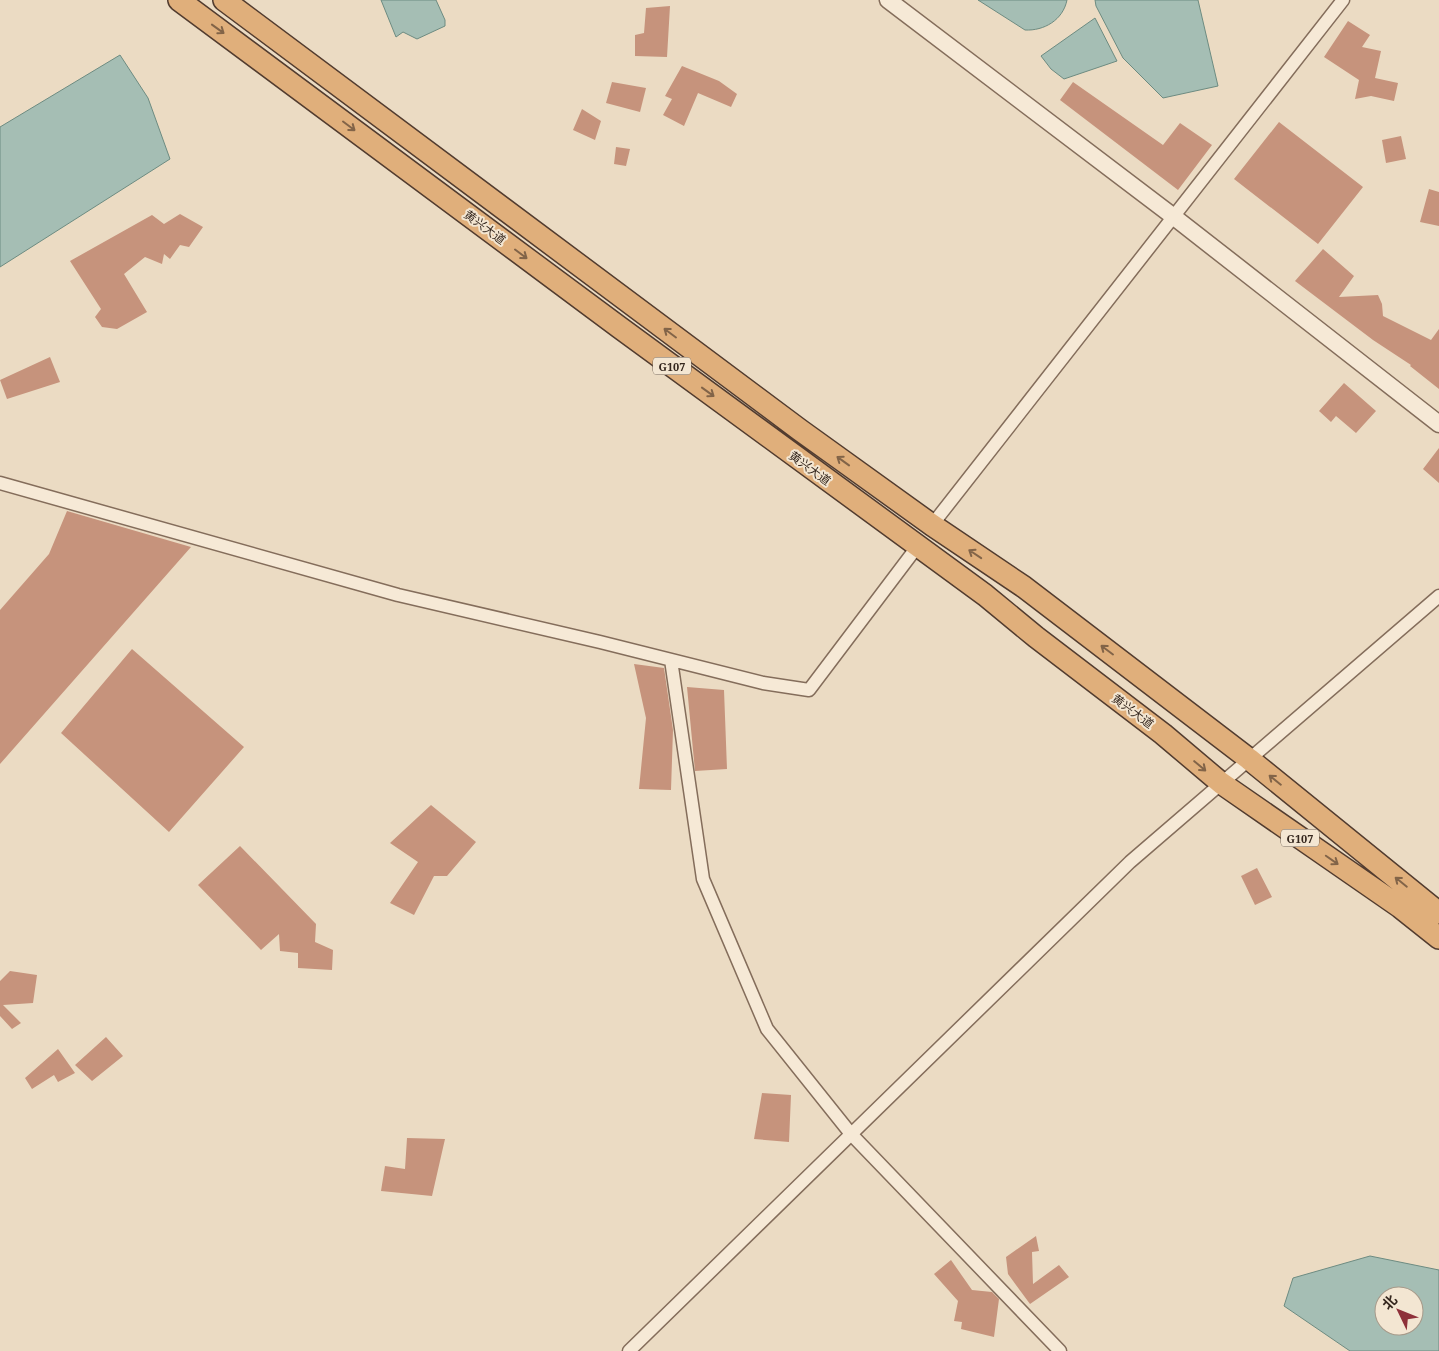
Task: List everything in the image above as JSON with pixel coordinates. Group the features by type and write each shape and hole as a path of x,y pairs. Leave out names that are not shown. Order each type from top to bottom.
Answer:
{"highway":[{"name":"黄兴大道","path":"179,0 985,596 1163,734 1221,783 1400,907 1439,938"},
{"name":"黄兴大道","path":"224,0 800,430 932,525 1024,587 1249,759 1439,913"},
{"path":"1117,699 1131,702 1137,701 1142,697 1144,685 1137,673"}],"street":[{"path":"888,0 1174,217 1439,424"},
{"path":"932,525 1344,0"},
{"path":"0,482 398,595 763,683 809,690 917,547"},
{"path":"629,1351 1130,862 1439,596"},
{"path":"671,660 703,879 767,1029 851,1134 1060,1351"}],"shaded area":[{"path":"381,0 436,0 445,20 445,26 417,39 403,32 396,37"},
{"path":"978,0 1067,0 1065,7 1052,23 1039,29 1025,30"},
{"path":"1095,0 1198,0 1218,86 1163,98 1123,58 1096,6"},
{"path":"1095,18 1117,61 1064,79 1051,69 1041,56"},
{"path":"120,55 148,98 170,159 0,267 0,127"},
{"path":"1370,1256 1439,1270 1439,1351 1350,1351 1284,1306 1293,1278"}],"building":[{"path":"670,6 667,57 635,56 635,35 644,33 646,8"},
{"path":"1348,21 1370,35 1362,47 1381,51 1375,78 1398,83 1394,101 1371,96 1355,99 1359,80 1324,57"},
{"path":"682,66 719,81 737,94 731,107 698,93 684,126 663,115 672,99 665,96"},
{"path":"612,82 646,88 640,112 606,103"},
{"path":"1073,82 1163,145 1180,123 1212,145 1178,190 1060,100"},
{"path":"582,109 601,121 595,140 573,130"},
{"path":"1279,122 1363,187 1318,244 1234,179"},
{"path":"1401,136 1406,159 1386,163 1382,140"},
{"path":"616,147 630,149 626,166 614,164"},
{"path":"1429,189 1439,192 1439,226 1420,222"},
{"path":"180,214 203,227 189,247 180,245 170,259 164,254 162,264 145,257 124,274 147,312 117,329 102,327 95,317 101,309 70,261 152,215 164,224"},
{"path":"1323,249 1354,276 1339,297 1378,295 1382,304 1383,316 1431,340 1439,329 1439,389 1411,365 1373,340 1295,281"},
{"path":"50,357 60,382 7,399 0,380"},
{"path":"1344,383 1376,411 1356,433 1336,416 1331,422 1319,411"},
{"path":"1439,448 1439,483 1423,469"},
{"path":"67,511 191,547 0,764 0,610 49,554"},
{"path":"132,649 244,747 169,832 61,733"},
{"path":"634,664 664,668 673,730 671,790 639,789 646,718"},
{"path":"687,687 724,690 727,769 695,771"},
{"path":"431,805 476,842 447,876 434,876 414,915 390,903 418,862 390,843"},
{"path":"240,846 316,924 315,942 333,950 332,970 298,968 298,953 280,951 279,934 261,950 198,885"},
{"path":"1257,868 1272,897 1255,905 1241,876"},
{"path":"10,971 37,975 33,1003 3,1005 21,1023 12,1029 0,1016 0,981"},
{"path":"106,1037 123,1056 92,1081 75,1065"},
{"path":"58,1049 75,1073 58,1082 54,1075 32,1089 25,1078"},
{"path":"762,1093 791,1095 789,1142 754,1139"},
{"path":"407,1138 445,1139 432,1196 381,1191 385,1166 405,1169"},
{"path":"1036,1236 1039,1251 1032,1252 1033,1284 1059,1265 1069,1277 1030,1304 1008,1274 1006,1257"},
{"path":"951,1260 972,1290 992,1292 999,1299 994,1337 961,1329 962,1322 954,1321 958,1301 934,1274"}]}
